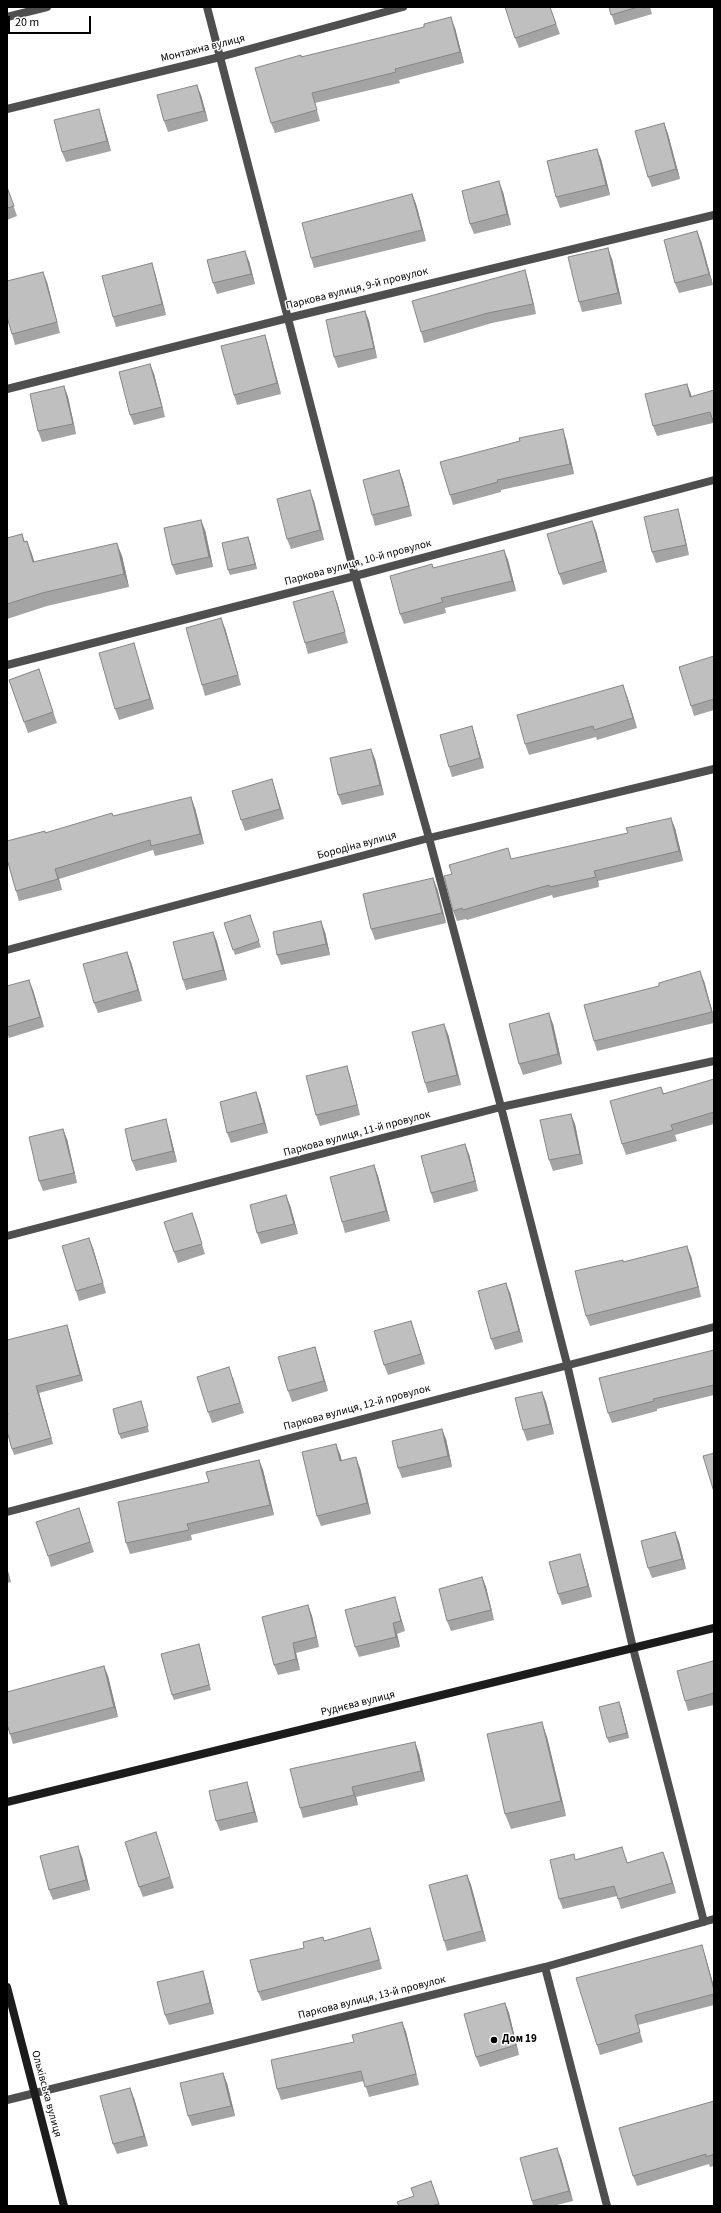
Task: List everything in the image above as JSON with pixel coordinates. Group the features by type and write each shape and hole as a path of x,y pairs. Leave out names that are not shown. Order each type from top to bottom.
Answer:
{"street":[{"path":"7,17 47,7"},
{"path":"207,7 355,576 429,838 501,1107 566,1364 634,1648 704,1922"},
{"name":"Монтажна вулиця","path":"7,109 220,57 403,7"},
{"name":"Паркова вулиця, 9-й провулок","path":"7,389 288,318 714,215"},
{"name":"Паркова вулиця, 10-й провулок","path":"7,665 355,576 714,480"},
{"name":"Бородіна вулиця","path":"7,950 429,838 714,769"},
{"name":"Паркова вулиця, 11-й провулок","path":"7,1236 501,1107 714,1061"},
{"name":"Паркова вулиця, 12-й провулок","path":"7,1512 566,1364 714,1327"},
{"name":"Руднєва вулиця","path":"7,1802 714,1628"},
{"name":"Паркова вулиця, 13-й провулок","path":"7,2100 545,1967 714,1919"},
{"path":"545,1967 607,2206"},
{"name":"Ольхівська вулиця","path":"7,1987 64,2206"}],"building":[{"path":"505,7 550,7 556,24 515,38"},
{"path":"609,7 638,7 611,15"},
{"path":"451,17 460,52 395,69 396,72 312,93 317,110 271,123 255,68 301,55 301,57 424,27 424,24"},
{"path":"197,85 204,111 164,121 157,95"},
{"path":"99,109 107,141 62,152 54,120"},
{"path":"664,123 676,169 648,177 635,131"},
{"path":"597,149 606,185 556,197 547,161"},
{"path":"499,181 507,214 470,224 462,191"},
{"path":"7,187 14,206 7,208"},
{"path":"412,194 422,230 311,258 302,223"},
{"path":"697,231 709,274 675,283 664,240"},
{"path":"608,248 618,293 579,302 568,257"},
{"path":"245,251 251,274 213,283 207,260"},
{"path":"152,263 162,304 113,317 102,276"},
{"path":"525,270 533,304 488,313 421,332 412,301"},
{"path":"43,272 57,322 12,334 7,317 7,281"},
{"path":"365,311 374,348 334,357 326,320"},
{"path":"265,335 277,383 234,395 221,346"},
{"path":"150,364 162,407 130,415 119,372"},
{"path":"687,384 690,397 714,390 714,424 710,412 653,426 645,394"},
{"path":"64,386 73,424 38,431 30,394"},
{"path":"563,429 570,464 497,480 498,482 450,495 440,462 520,441 519,438"},
{"path":"399,470 409,506 372,515 363,480"},
{"path":"310,490 320,530 287,539 277,499"},
{"path":"678,509 686,545 652,552 644,517"},
{"path":"201,520 209,557 172,565 164,528"},
{"path":"592,521 603,561 559,574 547,534"},
{"path":"22,534 24,542 27,541 33,562 117,543 124,574 42,593 7,604 7,538"},
{"path":"248,537 255,564 228,570 222,543"},
{"path":"504,550 512,581 441,598 443,602 400,614 390,576 432,564 433,568"},
{"path":"333,591 345,632 305,643 293,602"},
{"path":"221,618 238,675 202,685 186,628"},
{"path":"134,643 150,699 115,709 99,653"},
{"path":"714,656 714,699 691,706 679,667"},
{"path":"39,669 53,712 24,722 9,680"},
{"path":"623,685 633,718 594,730 593,726 525,744 517,715"},
{"path":"472,726 480,758 449,767 440,735"},
{"path":"371,749 380,785 338,795 330,758"},
{"path":"272,779 280,809 241,820 232,791"},
{"path":"191,797 200,834 151,846 150,840 55,869 58,879 16,891 7,859 7,841 45,831 45,833 112,813 113,816"},
{"path":"671,818 679,851 594,871 596,877 550,887 549,885 463,910 462,908 453,911 444,876 452,874 449,865 508,848 511,859 628,833 626,828"},
{"path":"433,878 442,913 371,929 363,894"},
{"path":"250,915 259,941 233,950 224,923"},
{"path":"321,921 326,944 277,955 273,932"},
{"path":"213,932 223,970 183,980 173,942"},
{"path":"127,952 138,990 94,1003 83,964"},
{"path":"700,971 712,1012 594,1041 584,1005 659,986 659,983"},
{"path":"29,980 40,1017 7,1027 7,986"},
{"path":"549,1013 558,1054 519,1064 509,1024"},
{"path":"444,1024 457,1075 425,1083 412,1032"},
{"path":"347,1066 357,1105 316,1115 306,1076"},
{"path":"714,1079 714,1112 671,1125 673,1130 622,1144 610,1101 661,1087 663,1094"},
{"path":"256,1092 264,1123 227,1133 220,1102"},
{"path":"571,1114 580,1154 549,1160 540,1120"},
{"path":"166,1119 173,1151 132,1161 125,1129"},
{"path":"63,1129 74,1173 39,1181 29,1137"},
{"path":"465,1144 475,1181 431,1193 421,1156"},
{"path":"374,1165 386,1211 342,1222 330,1177"},
{"path":"286,1195 294,1224 257,1233 250,1205"},
{"path":"192,1213 202,1244 174,1252 164,1222"},
{"path":"89,1238 103,1283 76,1291 62,1246"},
{"path":"687,1246 698,1287 586,1316 575,1271 623,1260 623,1262"},
{"path":"506,1283 519,1331 491,1339 478,1291"},
{"path":"411,1321 421,1354 384,1365 374,1331"},
{"path":"67,1325 80,1375 36,1386 51,1438 12,1449 7,1431 7,1340"},
{"path":"315,1347 324,1381 288,1391 278,1357"},
{"path":"714,1350 714,1385 653,1399 654,1401 608,1413 599,1378"},
{"path":"229,1367 240,1403 208,1412 197,1377"},
{"path":"542,1392 550,1424 523,1430 515,1398"},
{"path":"141,1401 148,1426 119,1434 113,1409"},
{"path":"442,1429 448,1456 398,1468 392,1441"},
{"path":"336,1444 340,1461 356,1457 367,1503 317,1516 302,1452"},
{"path":"714,1453 714,1492 703,1456"},
{"path":"259,1460 270,1505 187,1524 189,1530 126,1543 118,1502 209,1482 206,1472"},
{"path":"79,1508 90,1542 48,1556 36,1522"},
{"path":"675,1532 682,1559 648,1568 641,1541"},
{"path":"580,1554 588,1586 558,1594 549,1562"},
{"path":"482,1577 491,1610 447,1621 439,1589"},
{"path":"395,1597 401,1621 393,1623 396,1637 355,1647 345,1610"},
{"path":"308,1605 316,1637 293,1643 296,1659 274,1665 262,1617"},
{"path":"199,1644 209,1685 172,1695 161,1654"},
{"path":"713,1661 714,1693 685,1701 677,1671"},
{"path":"104,1666 114,1707 10,1734 7,1724 7,1692"},
{"path":"619,1702 627,1733 607,1738 599,1707"},
{"path":"542,1722 561,1801 505,1814 487,1734"},
{"path":"415,1742 421,1771 352,1787 354,1795 300,1808 290,1769"},
{"path":"247,1782 254,1812 216,1821 209,1791"},
{"path":"156,1832 170,1877 139,1887 125,1842"},
{"path":"78,1846 86,1880 49,1890 40,1856"},
{"path":"622,1847 627,1863 663,1852 672,1883 618,1899 614,1886 559,1899 550,1860 574,1854 575,1860"},
{"path":"467,1875 482,1931 444,1941 429,1885"},
{"path":"370,1928 379,1960 258,1992 250,1960 304,1948 303,1942 323,1937 324,1941"},
{"path":"702,1945 714,1994 635,2015 640,2032 597,2045 576,1978"},
{"path":"203,1971 210,2003 165,2015 157,1982"},
{"name":"Дом 19","path":"505,2003 516,2045 476,2057 464,2014"},
{"path":"402,2022 416,2074 365,2087 361,2071 277,2089 271,2060 354,2042 352,2035"},
{"path":"223,2073 231,2106 188,2116 180,2083"},
{"path":"130,2088 144,2136 113,2144 100,2096"},
{"path":"714,2101 714,2154 706,2157 706,2154 633,2176 619,2128"},
{"path":"557,2148 569,2191 532,2201 520,2158"},
{"path":"431,2181 439,2204 431,2206 399,2206 397,2202 414,2196 411,2188"}],"place":[{"name":"Дом 19","path":"494,2040"}]}
